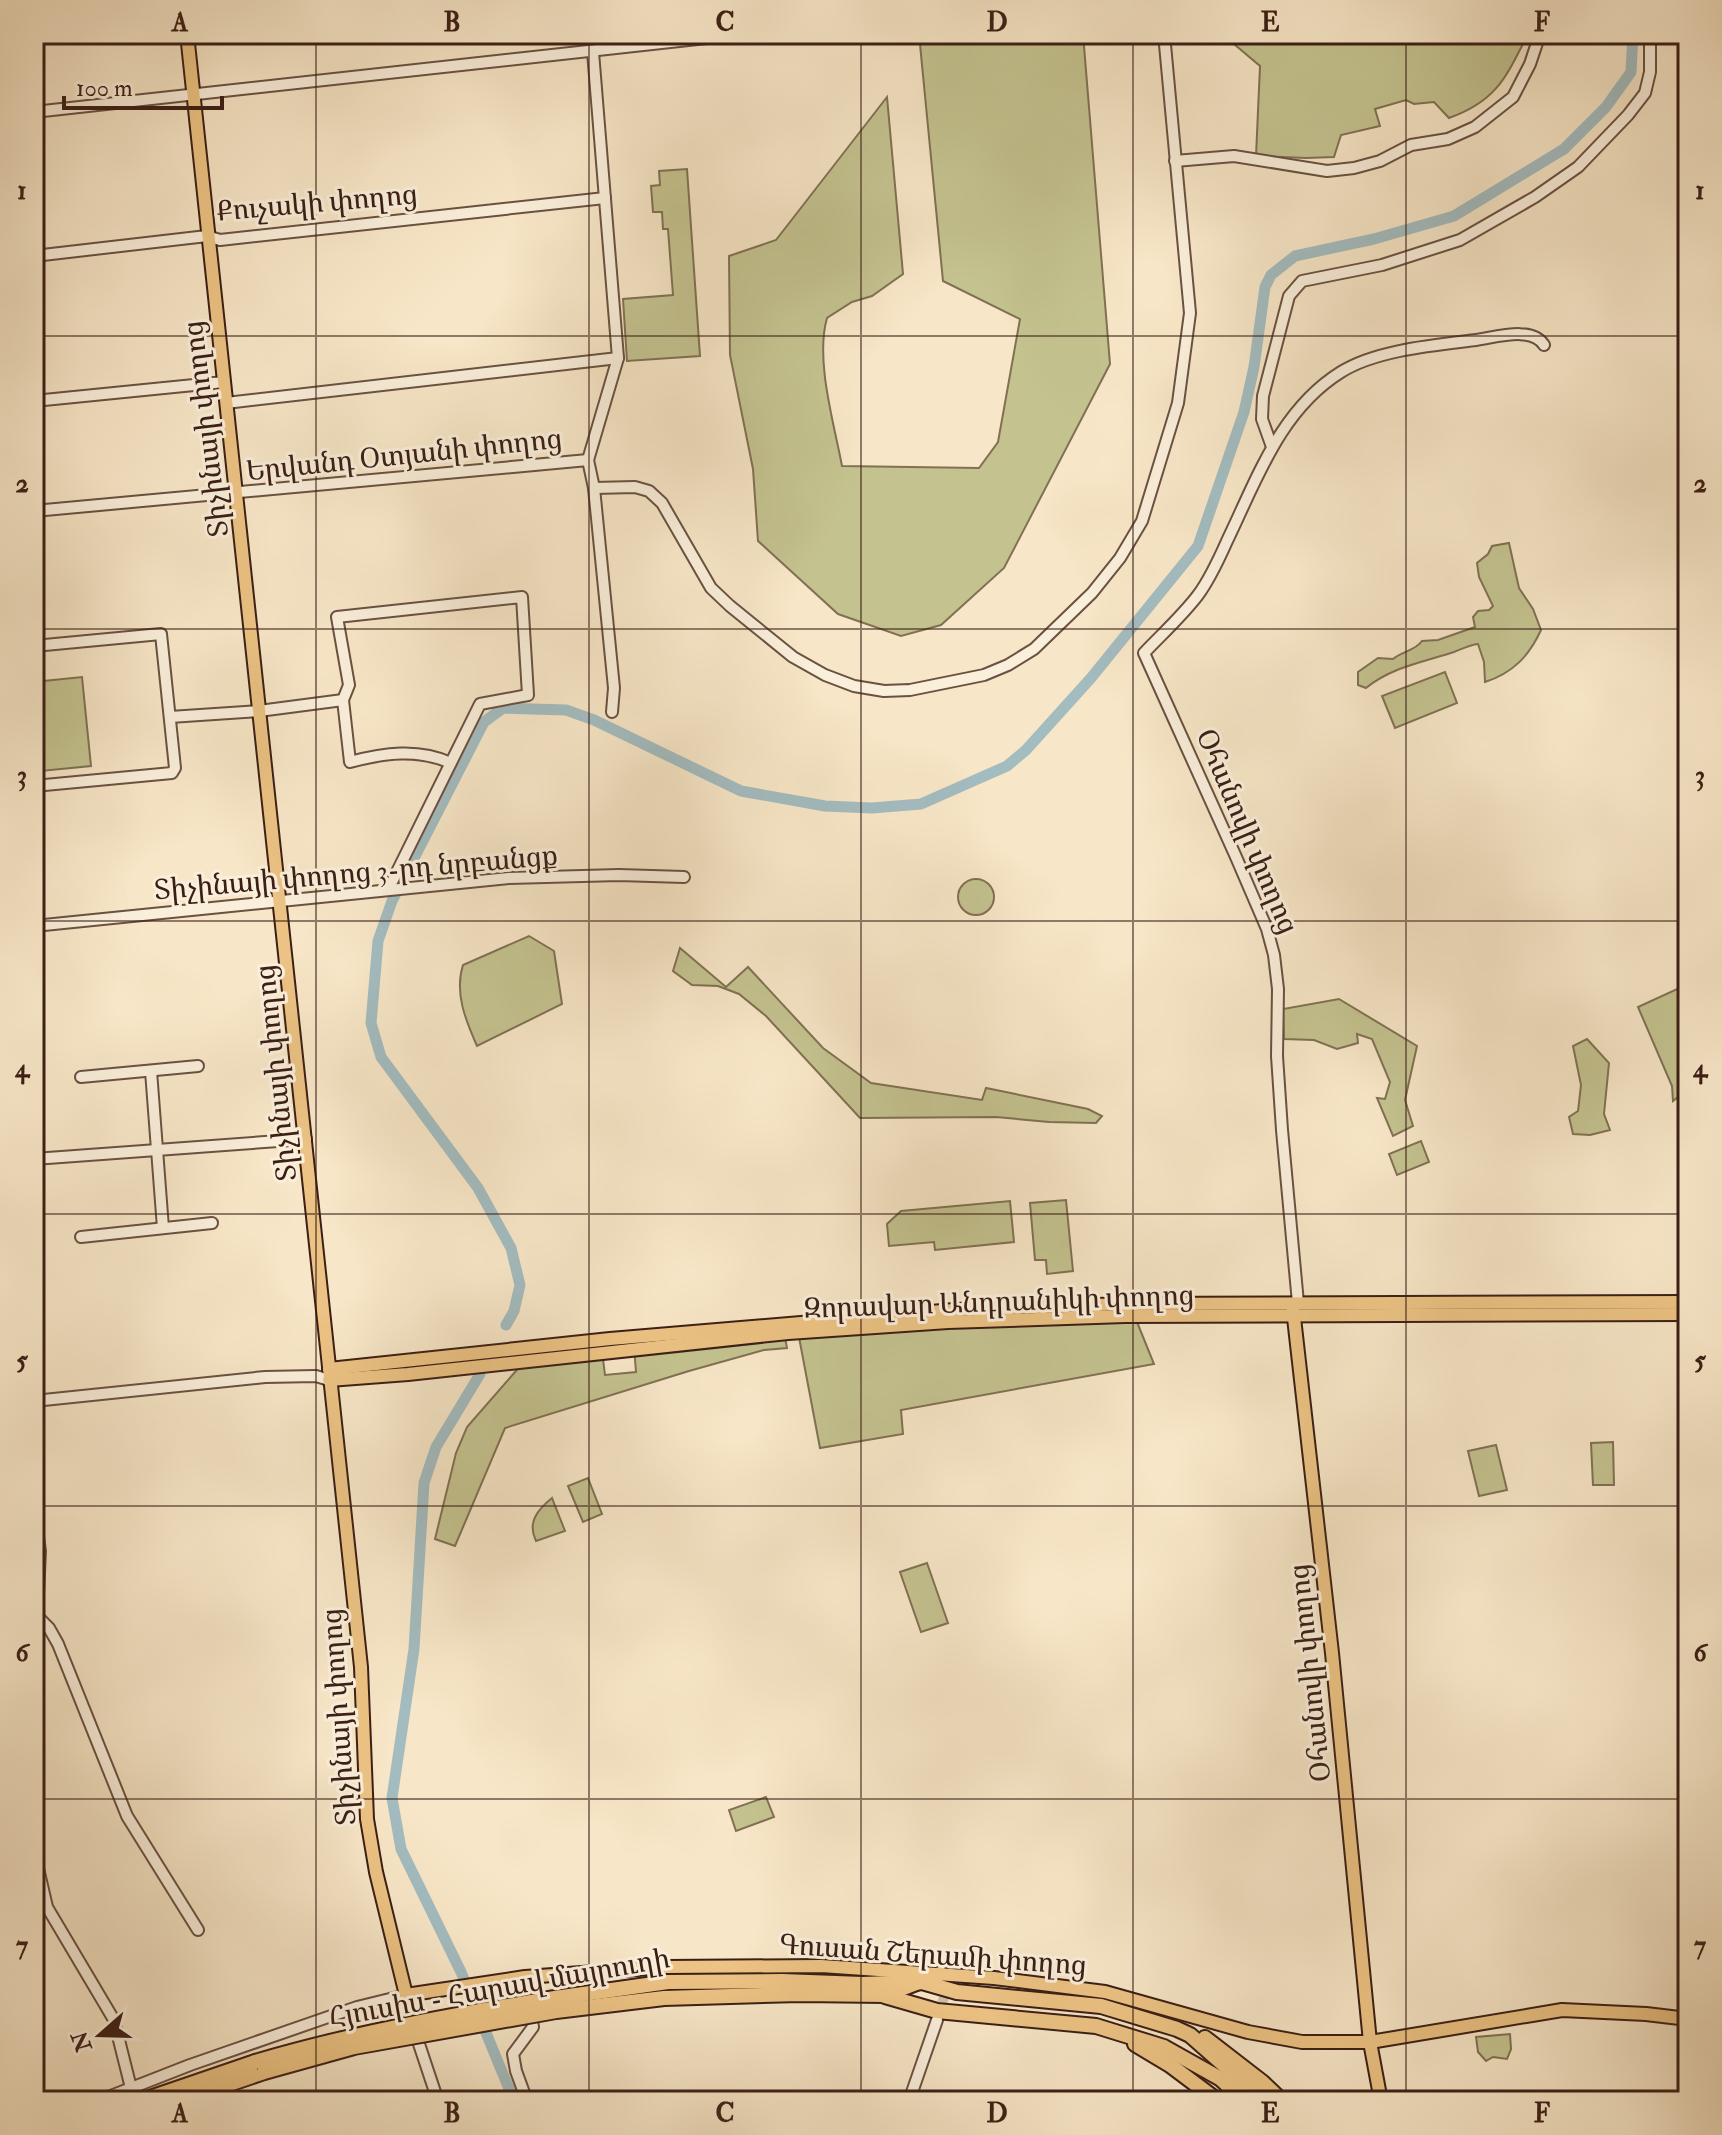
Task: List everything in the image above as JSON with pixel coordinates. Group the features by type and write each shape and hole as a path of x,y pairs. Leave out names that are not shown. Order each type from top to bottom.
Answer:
{"highway":[{"path":"922,1982 947,1978"},
{"name":"Հյուսիս - Հարավ մայրուղի","path":"141,2101 384,2028 556,2004 668,1982 782,1981 862,1984 922,1982 957,1992 1101,2006 1190,2035 1265,2101"},
{"name":"Հյուսիս - Հարավ մայրուղի","path":"885,1995 922,1982"},
{"name":"Հյուսիս - Հարավ մայրուղի","path":"556,2004 800,1994 885,1995 937,2011 1096,2026 1114,2031 1164,2047 1221,2079 1245,2101"},
{"path":"1114,2031 1170,2065 1218,2101"},
{"path":"1190,2035 1204,2037 1214,2043 1282,2101"},
{"name":"Հյուսիս - Հարավ մայրուղի","path":"179,2101 259,2067"}],"main road":[{"name":"Տիչինայի փողոց","path":"187,34 361,1667 367,1819 376,1872 406,1995"},
{"name":"Զորավար Անդրանիկի փողոց","path":"329,1374 408,1374 787,1328 921,1323 1030,1314 1688,1302"},
{"name":"Զորավար Անդրանիկի փողոց","path":"1296,1309 1533,1317 1688,1314"},
{"name":"Օհանովի փողոց","path":"1296,1309 1340,1664 1381,2101"},
{"name":"Գուսան Շերամի փողոց","path":"406,1995 487,1981 666,1967 835,1966 1105,1992 1271,2038 1302,2042 1373,2041 1562,2010 1688,2019"}],"street":[{"path":"34,112 743,34"},
{"path":"594,488 635,487 649,491 662,503 711,588 793,657 825,675 854,686 884,691 910,690 984,675 1034,649 1092,593 1120,558 1142,521 1178,403 1190,313 1164,34"},
{"path":"1175,161 1234,156 1327,171 1354,168 1380,161 1411,145 1448,139 1475,127 1513,97 1530,64 1540,34"},
{"path":"1272,447 1262,419 1263,396 1293,289 1302,281 1382,265 1460,240 1494,223 1568,174 1628,115 1645,93 1650,72 1650,34"},
{"name":"Երվանդ Օտյանի փողոց","path":"593,52 618,358 588,460 594,488 614,688 612,712"},
{"name":"Քուչակի փողոց","path":"34,256 207,236 220,240 605,198"},
{"name":"Օհանովի փողոց","path":"1296,1309 1277,1056 1278,989 1274,955 1267,929 1230,843 1144,653 1199,594 1272,447 1296,409 1342,370 1373,357 1474,340 1530,334 1539,337 1544,345"},
{"path":"226,403 618,358"},
{"path":"34,401 224,382"},
{"name":"Երվանդ Օտյանի փողոց","path":"34,511 238,495 588,460"},
{"path":"389,888 451,763 480,704 528,695 522,597 337,617 349,685 343,700 350,762 398,753 431,754 451,763"},
{"path":"34,646 161,634 175,768 172,773 34,786"},
{"path":"170,717 259,711 343,700"},
{"name":"Տիչինայի փողոց 3-րդ նրբանցք","path":"34,926 509,878 684,877"},
{"path":"81,1077 198,1066"},
{"path":"151,1071 163,1228"},
{"path":"34,1159 306,1139"},
{"path":"81,1237 212,1223"},
{"name":"Զորավար Անդրանիկի փողոց","path":"34,1401 265,1377 329,1374"},
{"path":"34,1508 40,1551 36,1617 49,1628 58,1644 127,1816 198,1930"},
{"path":"34,1851 47,1907 114,2020 131,2088"},
{"path":"525,1977 533,2027 513,2054 527,2101"},
{"path":"98,2101 190,2065 357,2007 406,1995"},
{"name":"Տիչինայի փողոց","path":"406,1995 411,2020 438,2101"},
{"path":"909,2101 937,2020"}],"shaded area":[{"path":"919,34 1083,34 1110,364 1004,568 941,625 901,636 838,614 758,541 753,469 730,355 729,256 776,240 887,97 903,274 872,296 852,302 827,318 824,372 842,466 979,468 998,442 1020,319 943,281"},
{"path":"1222,34 1528,34 1506,75 1478,104 1449,118 1434,102 1414,104 1406,100 1375,109 1380,126 1341,135 1334,157 1306,158 1256,156 1260,66"},
{"path":"687,169 700,356 627,361 623,299 673,295 668,229 663,229 662,212 653,212 651,186 660,185 659,171"},
{"path":"1509,543 1519,588 1533,609 1541,630 1519,662 1504,674 1485,682 1484,662 1478,644 1397,670 1366,688 1358,685 1358,672 1378,658 1393,659 1422,641 1438,640 1475,627 1473,617 1478,611 1489,610 1493,606 1479,577 1477,563 1492,546"},
{"path":"1445,672 1457,703 1395,728 1382,696"},
{"path":"82,677 91,766 41,771 34,682"},
{"path":"976,879 989,884 994,897 989,910 976,915 963,910 958,897 963,884"},
{"path":"529,936 554,951 562,1004 477,1046 465,1017 461,996 463,965"},
{"path":"680,948 726,987 748,967 823,1048 871,1083 982,1100 986,1088 1088,1109 1102,1116 1096,1123 996,1117 860,1118 766,1016 739,994 718,986 692,985 673,971"},
{"path":"1688,984 1688,1089 1673,1101 1672,1086 1638,1007"},
{"path":"1339,999 1417,1046 1405,1100 1413,1126 1393,1136 1377,1098 1385,1099 1390,1082 1372,1039 1357,1034 1358,1043 1337,1049 1314,1040 1284,1039 1283,1009"},
{"path":"1587,1039 1609,1063 1604,1114 1610,1130 1590,1135 1573,1134 1569,1117 1578,1111 1581,1085 1573,1046"},
{"path":"1421,1141 1429,1162 1397,1175 1389,1154"},
{"path":"1066,1200 1073,1271 1047,1274 1046,1260 1035,1260 1030,1203"},
{"path":"1010,1201 1014,1242 935,1250 934,1242 889,1246 887,1224 901,1211"},
{"path":"1137,1322 1154,1364 901,1410 903,1434 820,1448 798,1332"},
{"path":"784,1332 787,1348 764,1350 689,1371 505,1428 455,1546 435,1539 456,1453 467,1427 522,1364 602,1351 605,1375 636,1372 634,1347"},
{"path":"1613,1442 1614,1485 1593,1485 1591,1443"},
{"path":"1496,1445 1507,1490 1479,1496 1468,1451"},
{"path":"588,1478 602,1514 583,1522 568,1486"},
{"path":"552,1498 565,1531 536,1541 533,1534 535,1517"},
{"path":"927,1563 948,1623 921,1632 900,1572"},
{"path":"766,1797 774,1817 736,1831 729,1810"},
{"path":"1510,2034 1511,2049 1507,2059 1493,2057 1486,2061 1478,2052 1476,2037"}],"waterway":[{"path":"506,1325 514,1311 520,1285 511,1248 478,1188 381,1057 371,1023 378,941 392,901 484,722 503,708 566,710 594,720 741,791 825,806 872,808 921,804 1007,766 1026,750 1091,678 1198,546 1244,412 1254,367 1265,287 1271,275 1295,256 1374,239 1454,216 1564,149 1606,107 1631,72 1633,34"},
{"path":"480,1374 436,1447 424,1483 414,1649 392,1798 401,1849 461,1972 514,2101"}],"tunnel":[{"path":"938,2017 948,1984"}]}
